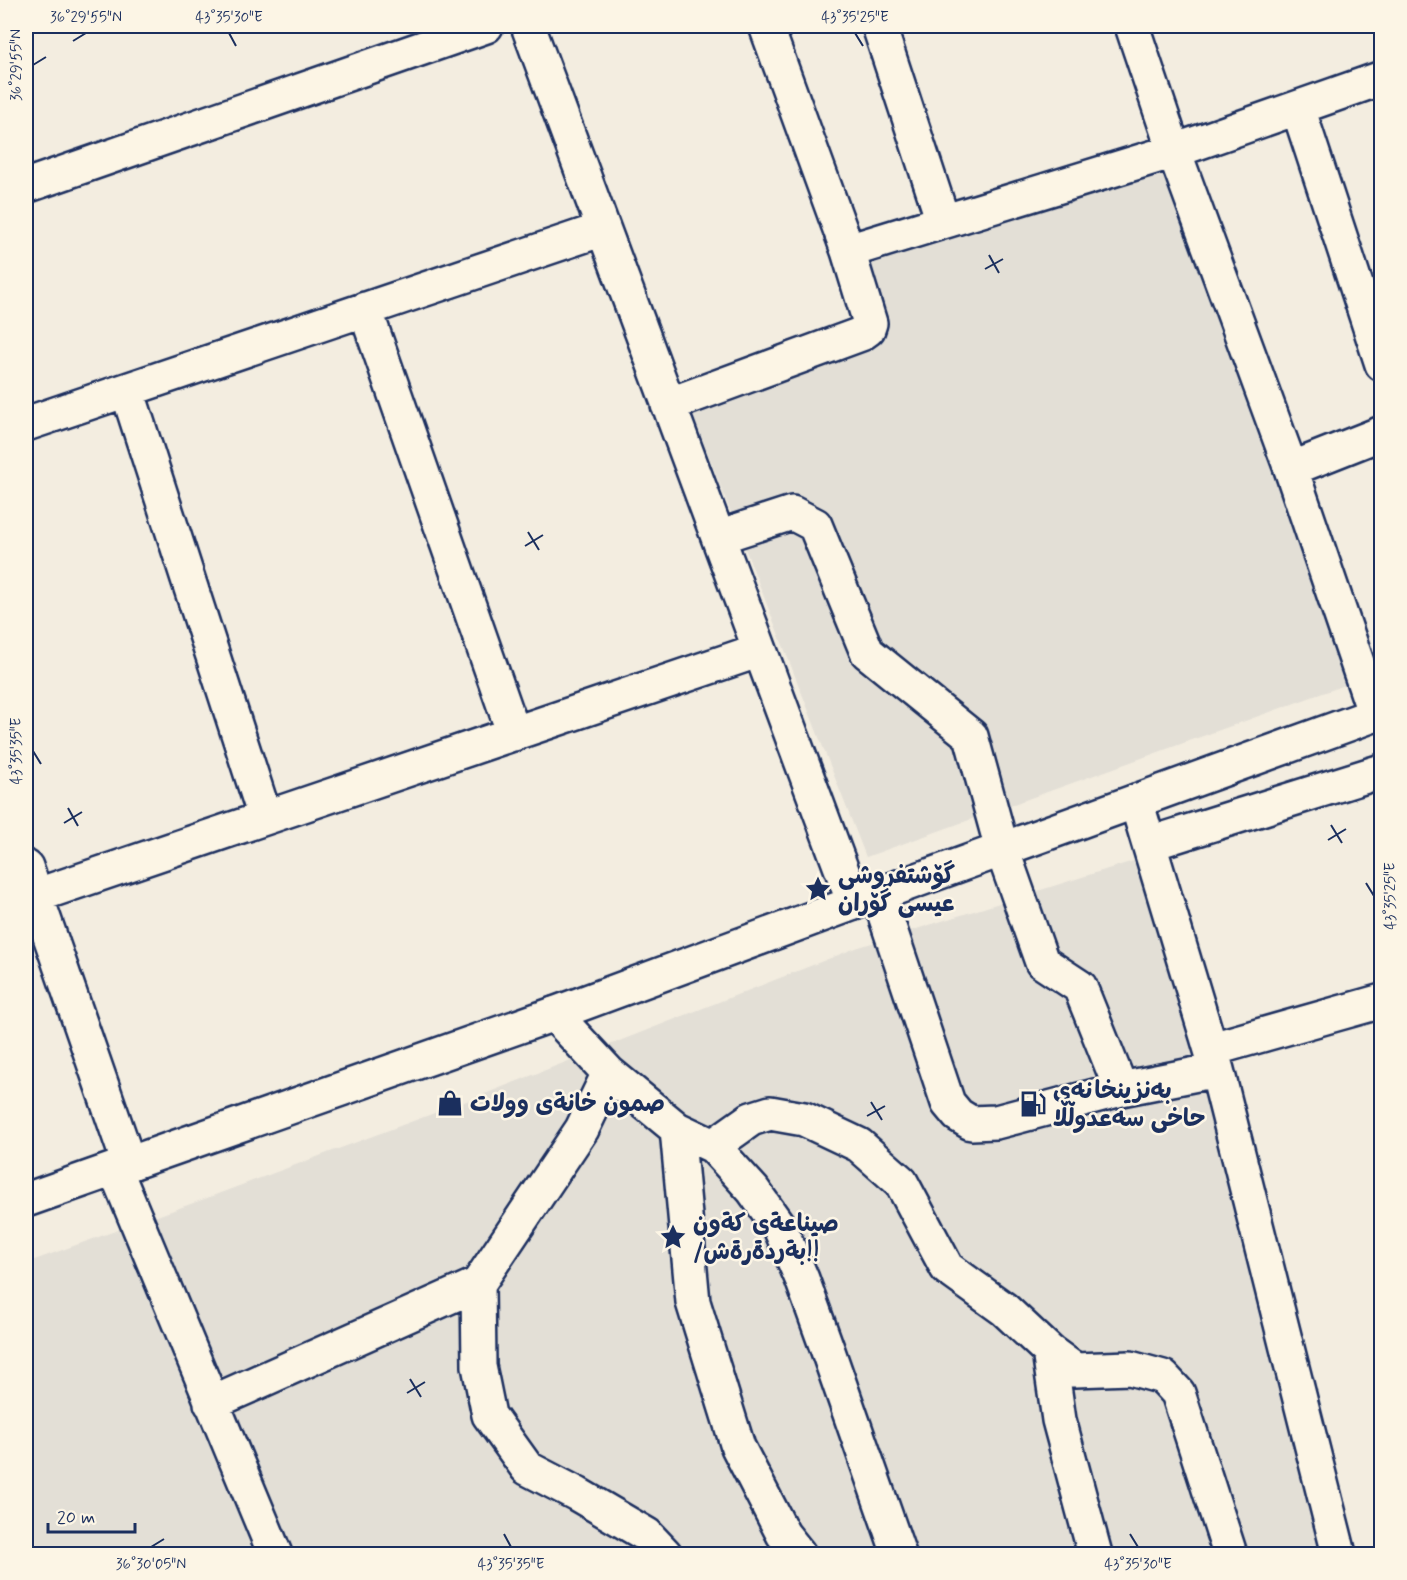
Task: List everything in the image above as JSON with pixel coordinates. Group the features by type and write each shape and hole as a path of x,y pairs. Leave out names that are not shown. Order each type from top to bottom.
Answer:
{"street":[{"path":"26,186 486,26"},
{"path":"528,26 760,651 866,898 948,1103 958,1115 971,1123 996,1122 1121,1089 1382,1001"},
{"path":"668,405 861,334 868,329 870,317 848,251 766,26"},
{"path":"879,26 943,221"},
{"path":"26,1200 554,1014 866,898 1378,714 1174,151 1132,26"},
{"path":"848,251 1174,151 1382,78"},
{"path":"1298,108 1382,364"},
{"path":"26,424 603,229"},
{"path":"365,309 514,734"},
{"path":"127,390 265,817"},
{"path":"1291,469 1382,433"},
{"path":"718,537 792,513 815,525 867,651 971,736 1002,849 1042,962 1080,987 1121,1089"},
{"path":"275,1554 211,1403 122,1166 29,887 265,817 760,651"},
{"path":"1149,844 1382,771"},
{"path":"1136,801 1214,1059 1339,1554"},
{"path":"554,1014 609,1073 677,1129 713,1146 753,1190 780,1228 802,1279 898,1554"},
{"path":"211,1403 478,1284 582,1129 609,1073"},
{"path":"713,1146 751,1119 770,1113 804,1119 859,1145 901,1182 947,1268 1004,1309 1048,1351 1075,1371 1130,1368 1163,1377 1178,1393 1230,1554"},
{"path":"677,1129 693,1302 738,1447 783,1534 799,1554"},
{"path":"478,1284 479,1366 489,1415 527,1468 577,1494 646,1535 665,1554"},
{"path":"1048,1351 1059,1420 1095,1554"}],"shaded area":[{"path":"1168,167 1348,684 866,857 688,403 889,324 867,258"},
{"path":"1146,857 1347,1554 26,1554 26,1263 464,1102 856,948"}],"place":[{"name":"گۆشتفروشی عیسی گۆران","path":"818,889"},
{"name":"صمون خانةی وولات","path":"450,1103"},
{"name":"بەنزینخانەی حاخی سەعدوڵڵا","path":"1033,1104"},
{"name":"صيناعةى كةون /بةردةرةش!!","path":"673,1237"}]}
